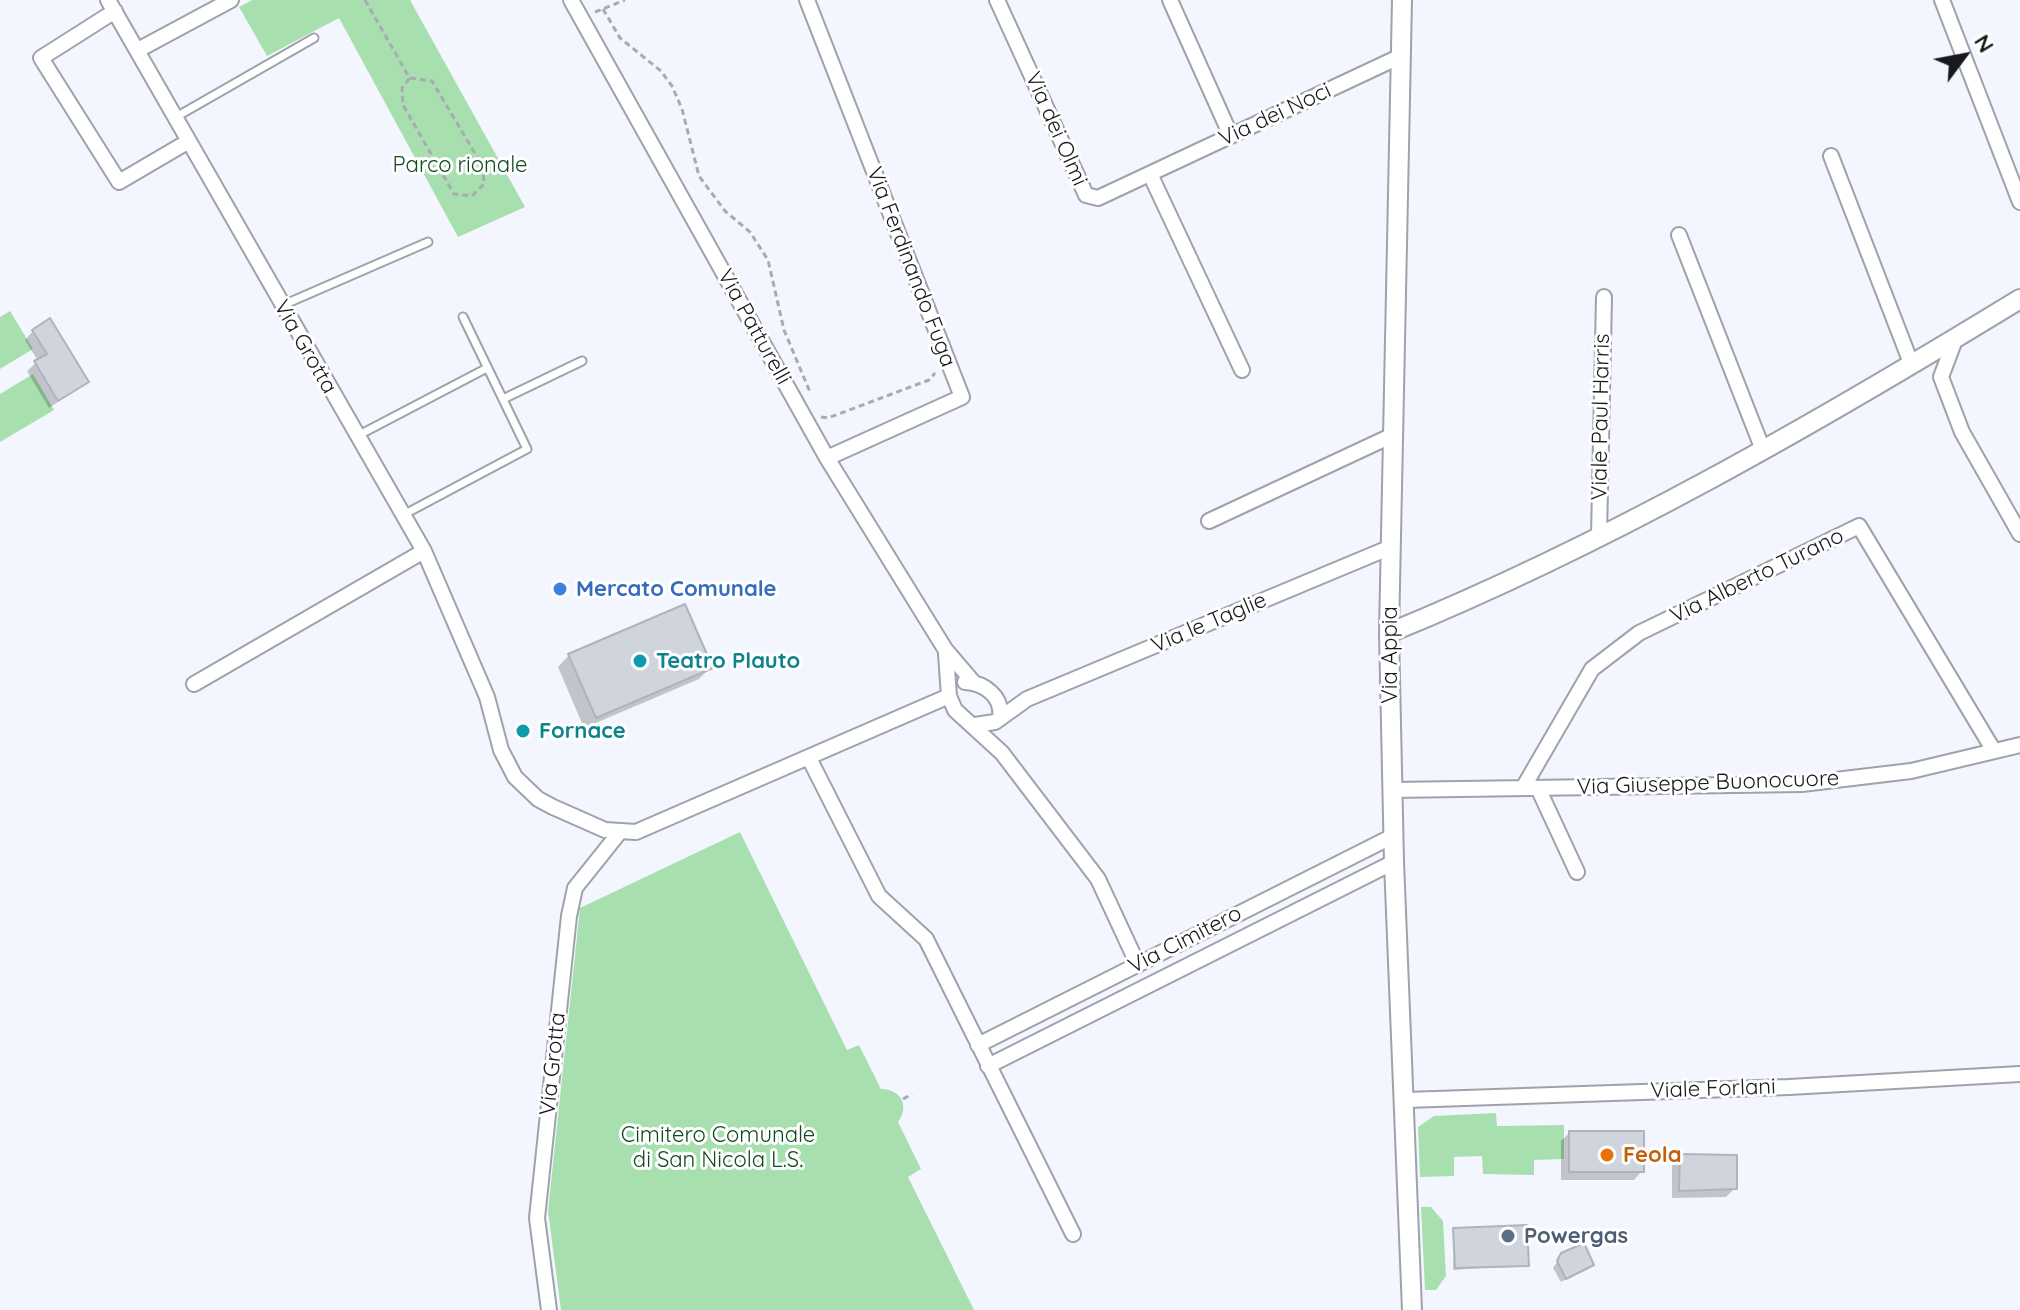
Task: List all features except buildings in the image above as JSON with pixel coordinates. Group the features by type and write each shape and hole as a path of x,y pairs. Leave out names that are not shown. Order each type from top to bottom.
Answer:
{"street":[{"path":"138,50 231,0"},
{"name":"Via Patturelli","path":"571,0 827,458 945,649 974,683 985,687 996,698"},
{"name":"Via Ferdinando Fuga","path":"807,0 962,397 827,458"},
{"name":"Via dei Olmi","path":"997,0 1086,195 1098,198 1150,174"},
{"path":"1170,0 1231,136"},
{"name":"Via Appia","path":"1402,0 1389,633 1393,836 1406,1100 1412,1310"},
{"path":"1942,0 2020,202"},
{"name":"Via Grotta","path":"189,141 119,182 41,58 111,5 176,117 281,306 424,551 487,697 501,750 515,777 538,799 619,833 575,888 569,916 537,1218 549,1310"},
{"name":"Via dei Noci","path":"1150,174 1401,56"},
{"path":"1831,156 1911,363"},
{"path":"1150,174 1242,370"},
{"path":"1679,235 1763,450"},
{"name":"Viale Paul Harris","path":"1599,536 1604,297"},
{"name":"Viale Paul Harris","path":"1389,633 1508,583 1763,450 2020,299"},
{"path":"1956,337 1941,377 1962,432 2020,534"},
{"path":"1209,521 1393,435"},
{"name":"Via Alberto Turano","path":"1530,788 1592,669 1611,651 1639,633 1859,526 1994,751"},
{"name":"Via le Taglie","path":"998,720 1027,699 1391,547"},
{"path":"194,684 424,551"},
{"name":"Via Patturelli","path":"945,649 952,699"},
{"path":"619,833 655,826 908,715 952,699 961,683 974,683"},
{"path":"996,698 1002,753"},
{"name":"Via le Taglie","path":"996,698 1027,699"},
{"path":"952,699 1002,753 1098,879 1138,965"},
{"path":"975,725 998,720"},
{"name":"Via Giuseppe Buonocuore","path":"1392,790 1802,784 1911,771 2020,745"},
{"path":"809,758 879,896 926,939 1073,1234"},
{"path":"1530,788 1577,872"},
{"name":"Via Cimitero","path":"978,1045 1393,836"},
{"name":"Via Cimitero","path":"988,1066 1394,862"},
{"name":"Viale Forlani","path":"1406,1100 1789,1087 2020,1074"}],"lane":[{"path":"176,117 314,38"},
{"path":"281,306 428,242"},
{"path":"403,515 527,449 463,317"},
{"path":"503,399 582,361"},
{"path":"357,436 487,368"}],"path":[{"path":"365,0 410,78"},
{"path":"594,12 625,0"},
{"path":"603,9 620,38 661,71 672,86 682,109 699,176 725,211 750,232 768,260 784,330 811,396"},
{"path":"410,78 432,81 483,167 484,184 472,196 454,194 403,105 402,88 410,78"},
{"path":"816,410 821,417 828,418 929,380 937,365"},
{"path":"903,1099 912,1094"}],"green space":[{"name":"Parco rionale","path":"252,0 410,0 525,207 458,237 339,18 267,56 239,7"},
{"path":"10,311 33,349 0,369 0,317"},
{"path":"33,374 54,410 0,442 0,394"},
{"name":"Cimitero Comunale di San Nicola L.S.","path":"740,832 847,1050 859,1045 881,1089 894,1092 902,1100 902,1116 898,1122 921,1169 908,1177 974,1310 561,1310 548,1211 580,908"},
{"path":"1496,1113 1497,1126 1564,1125 1564,1159 1534,1160 1534,1175 1483,1174 1482,1156 1454,1157 1454,1176 1420,1177 1418,1127 1434,1116"},
{"path":"1421,1207 1431,1207 1443,1221 1446,1276 1436,1290 1425,1290"}],"place":[{"name":"Mercato Comunale","path":"560,589"},
{"name":"Teatro Plauto","path":"640,661"},
{"name":"Fornace","path":"523,731"},
{"name":"Feola","path":"1607,1155"},
{"name":"Powergas","path":"1508,1236"}]}
